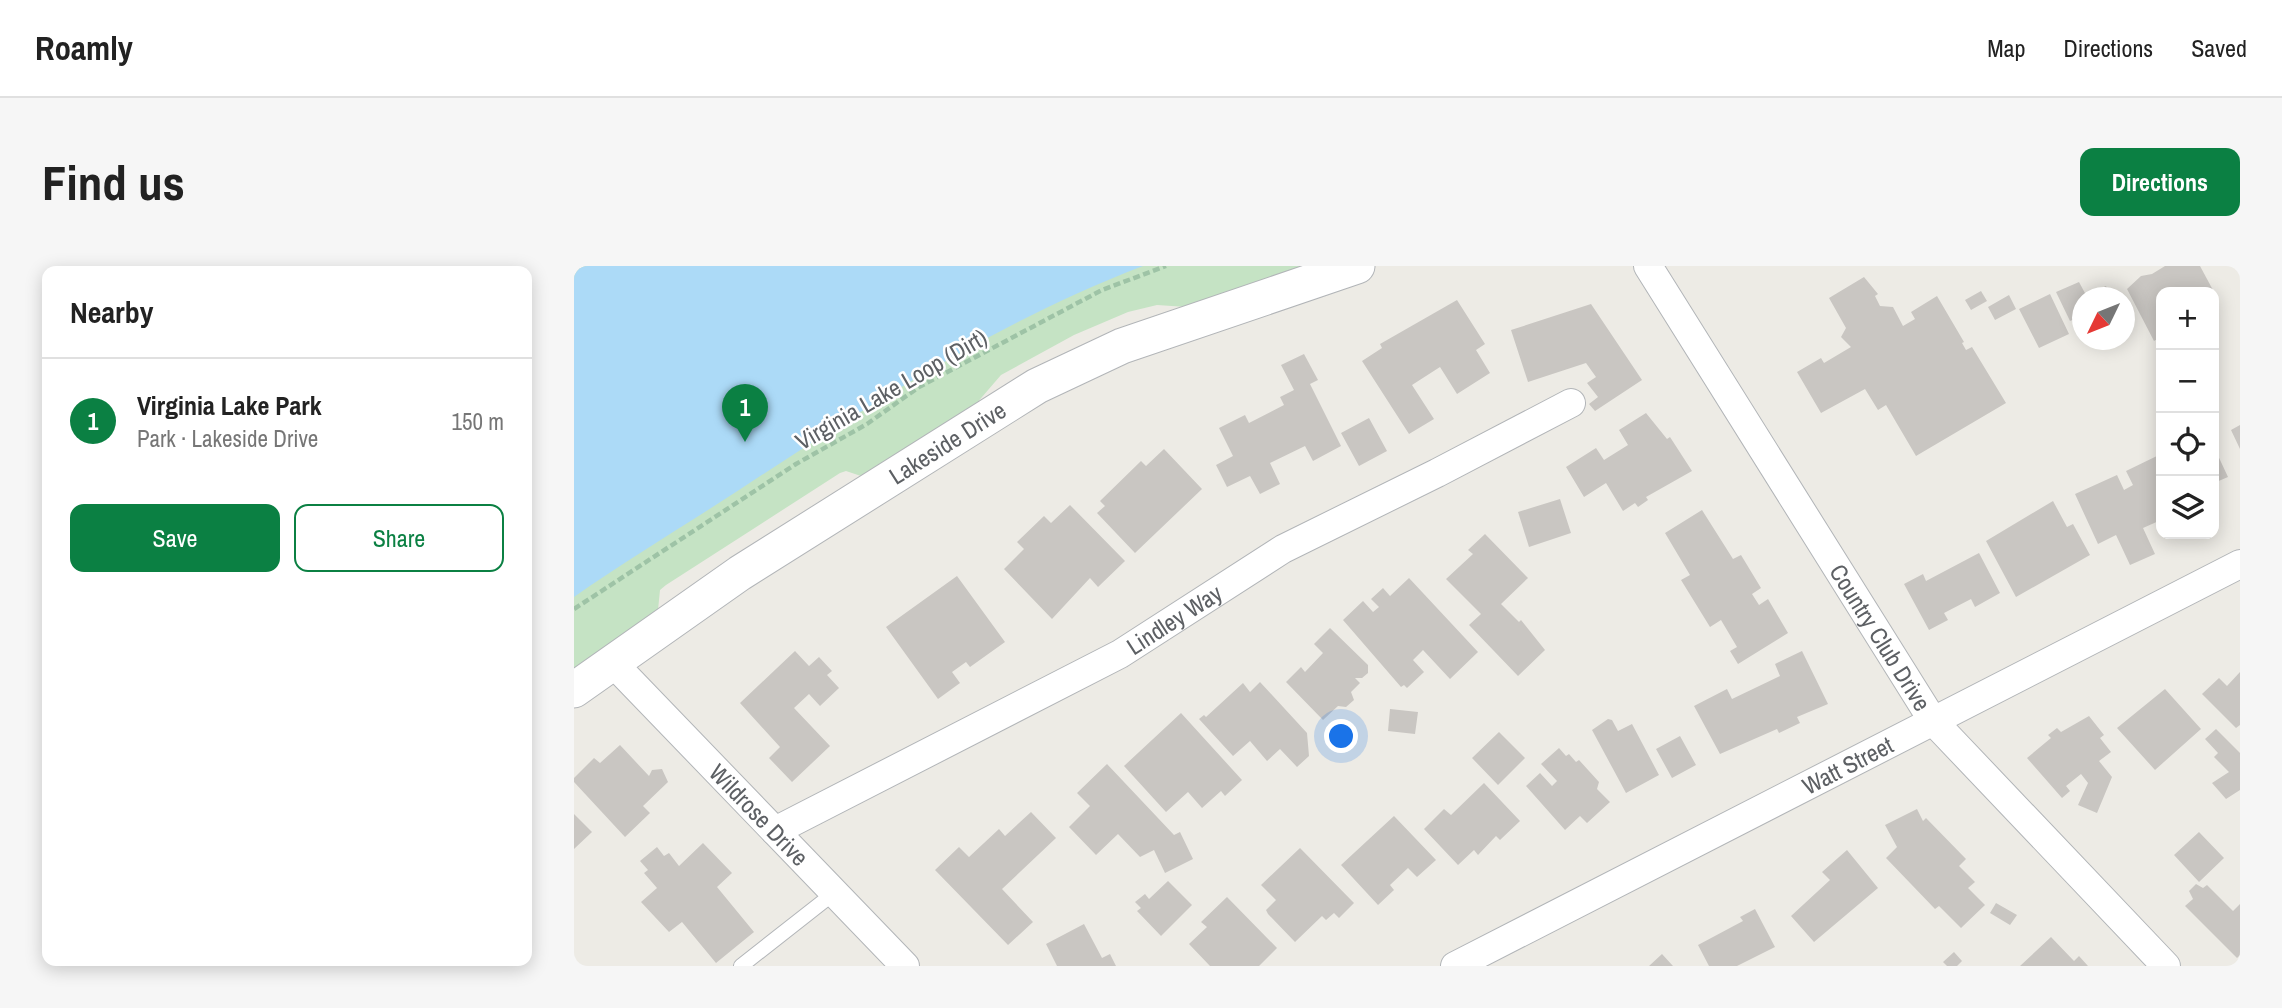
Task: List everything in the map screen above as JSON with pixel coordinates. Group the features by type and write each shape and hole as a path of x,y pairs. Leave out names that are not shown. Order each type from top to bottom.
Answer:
{"street":[{"name":"Lakeside Drive","path":"574,690 740,573 1037,386 1122,346 1357,266"},
{"name":"Country Club Drive","path":"1648,266 1933,721 2166,966"},
{"name":"Lindley Way","path":"775,831 1120,654 1283,549 1437,474 1571,402"},
{"name":"Watt Street","path":"1455,966 2240,565"},
{"name":"Wildrose Drive","path":"612,662 905,966"}],"lane":[{"path":"741,966 834,892"}],"path":[{"name":"Virginia Lake Loop (Dirt)","path":"574,609 796,464 867,424 919,387 1102,290 1166,266"}],"green space":[{"path":"574,266 1309,266 1187,307 1157,305 1128,312 1074,335 1001,375 976,404 873,469 861,476 846,471 840,473 666,585 660,590 658,610 574,671"}],"water":[{"path":"574,266 1143,266 1037,312 935,367 836,427 574,597"}],"building":[{"path":"2165,266 2200,266 2211,287 2156,287 2154,341 2135,304 2135,287 2129,287 2141,276 2152,274"},
{"path":"1864,277 1878,294 1875,296 1880,306 1893,307 1903,326 1915,319 1911,312 1937,296 1966,350 1972,347 2006,403 1916,456 1886,405 1878,410 1865,389 1821,413 1797,372 1821,358 1824,363 1851,347 1841,337 1846,328 1829,298"},
{"path":"2079,282 2082,287 2072,287 2072,320 2070,321 2056,292"},
{"path":"1981,291 1987,301 1971,310 1965,300"},
{"path":"2050,294 2069,334 2039,348 2019,309"},
{"path":"2009,295 2016,309 1995,320 1988,307"},
{"path":"1457,300 1485,344 1476,350 1490,373 1457,394 1440,367 1412,385 1434,419 1409,434 1362,361 1382,348 1380,344"},
{"path":"1591,304 1642,380 1595,411 1589,404 1598,397 1587,383 1596,377 1586,363 1528,382 1511,330"},
{"path":"1304,354 1318,380 1310,384 1341,446 1313,461 1305,446 1270,463 1280,484 1260,494 1250,476 1227,487 1216,465 1233,456 1219,428 1245,415 1249,423 1284,405 1280,397 1294,390 1281,365"},
{"path":"1646,413 1667,439 1670,437 1692,471 1646,497 1648,500 1638,507 1635,503 1623,511 1606,483 1584,497 1566,467 1596,448 1604,460 1628,445 1619,430"},
{"path":"1369,418 1387,451 1359,466 1341,433"},
{"path":"2240,425 2240,449 2231,430"},
{"path":"1164,449 1202,489 1135,553 1097,513 1105,506 1100,501 1141,461 1146,466"},
{"path":"2156,456 2156,522 2143,528 2155,554 2130,565 2116,535 2098,544 2075,494 2117,475 2124,490 2133,485 2126,471"},
{"path":"2219,458 2228,477 2219,481"},
{"path":"1560,499 1571,533 1529,547 1518,512"},
{"path":"2053,501 2067,527 2073,524 2090,555 2016,597 1986,541"},
{"path":"1070,505 1125,561 1098,587 1090,578 1052,619 1004,569 1024,549 1017,542 1044,516 1051,523"},
{"path":"1702,510 1733,559 1741,555 1761,588 1752,594 1759,605 1768,599 1788,633 1738,664 1730,651 1737,647 1721,620 1710,627 1681,580 1690,575 1665,533"},
{"path":"1485,534 1528,578 1501,604 1519,622 1521,620 1545,650 1518,676 1469,625 1481,614 1446,579 1473,554 1468,550"},
{"path":"1979,553 2000,593 1975,607 1971,599 1944,613 1948,620 1929,630 1904,584 1923,574 1926,581"},
{"path":"957,576 1005,642 970,667 966,662 952,672 960,683 938,699 886,627"},
{"path":"1409,578 1478,652 1450,679 1423,650 1413,660 1424,672 1407,688 1404,685 1401,687 1343,620 1363,601 1373,612 1379,607 1371,599 1383,588 1390,596"},
{"path":"1330,628 1368,665 1368,673 1362,678 1355,678 1360,683 1351,692 1354,700 1346,707 1338,706 1323,720 1286,682 1301,667 1305,672 1323,653 1314,644"},
{"path":"795,651 809,666 819,657 832,671 827,675 839,688 820,706 809,694 794,708 830,746 792,782 769,758 780,747 740,703"},
{"path":"1802,651 1828,704 1797,717 1800,723 1779,733 1777,729 1720,754 1694,706 1727,689 1732,699 1780,676 1775,664"},
{"path":"2240,672 2240,725 2236,728 2202,694 2219,678 2227,686"},
{"path":"1260,682 1307,733 1309,756 1297,767 1280,749 1267,761 1250,741 1233,756 1199,719 1204,715 1206,717 1243,683 1250,692"},
{"path":"2165,689 2201,729 2155,770 2117,728"},
{"path":"1390,709 1418,712 1415,734 1388,731"},
{"path":"1181,713 1242,780 1225,796 1221,791 1202,808 1188,792 1166,812 1124,766"},
{"path":"2089,716 2104,735 2100,738 2111,752 2099,761 2112,777 2097,813 2078,805 2088,783 2081,774 2066,786 2070,791 2062,798 2027,758 2051,738 2048,735 2057,728 2061,732"},
{"path":"1608,719 1612,720 1618,731 1632,724 1659,775 1626,793 1592,730"},
{"path":"2216,729 2240,753 2240,790 2226,799 2212,783 2229,772 2214,757 2218,753 2205,739"},
{"path":"1499,732 1525,758 1498,785 1472,758"},
{"path":"1680,736 1696,765 1672,778 1656,749"},
{"path":"620,745 649,776 652,770 662,769 668,782 643,806 650,813 625,837 574,782 574,778 594,758 600,763"},
{"path":"1559,748 1576,762 1579,760 1599,782 1597,789 1610,802 1587,823 1580,816 1565,830 1526,786 1540,773 1552,786 1557,781 1541,764"},
{"path":"1107,764 1174,835 1180,832 1193,859 1165,873 1154,850 1140,857 1118,834 1096,855 1069,827 1090,806 1077,793"},
{"path":"1484,783 1520,821 1500,840 1496,836 1478,855 1474,850 1458,865 1424,829 1444,809 1451,815"},
{"path":"1917,809 1923,821 1926,818 1966,859 1959,866 1975,882 1968,888 1985,905 1961,928 1939,906 1935,909 1886,858 1897,847 1885,825"},
{"path":"1031,812 1056,838 1002,889 1033,922 1008,945 935,870 959,847 969,857 999,829 1005,836"},
{"path":"574,814 592,832 574,849"},
{"path":"1394,816 1436,860 1417,877 1408,868 1390,885 1394,890 1378,905 1341,865"},
{"path":"2199,832 2224,858 2199,882 2174,855"},
{"path":"703,843 732,873 717,887 754,932 716,963 682,922 669,932 641,902 657,888 644,873 648,870 640,861 657,847 664,856 669,853 679,866"},
{"path":"1300,848 1354,903 1339,918 1334,913 1326,920 1322,916 1295,942 1268,914 1266,910 1276,900 1261,885"},
{"path":"1847,850 1878,888 1814,942 1791,916 1830,880 1822,872"},
{"path":"1168,881 1192,905 1161,936 1137,911 1141,908 1135,902 1145,894 1149,899"},
{"path":"2196,884 2203,888 2207,885 2233,911 2240,904 2240,955 2237,958 2185,906 2193,899 2189,891"},
{"path":"1227,897 1277,948 1259,966 1210,966 1189,944 1207,927 1201,922"},
{"path":"1996,903 2017,915 2010,925 1990,913"},
{"path":"1755,909 1775,947 1737,966 1709,966 1698,945 1743,921 1740,917"},
{"path":"1084,924 1102,958 1110,954 1116,966 1057,966 1046,944"},
{"path":"2051,937 2074,961 2079,956 2088,966 2020,966"},
{"path":"1954,952 1962,961 1957,966 1947,966 1943,962"},
{"path":"1662,954 1673,966 1649,966"}],"place":[{"name":"Virginia Lake Park","path":"745,442"}]}
